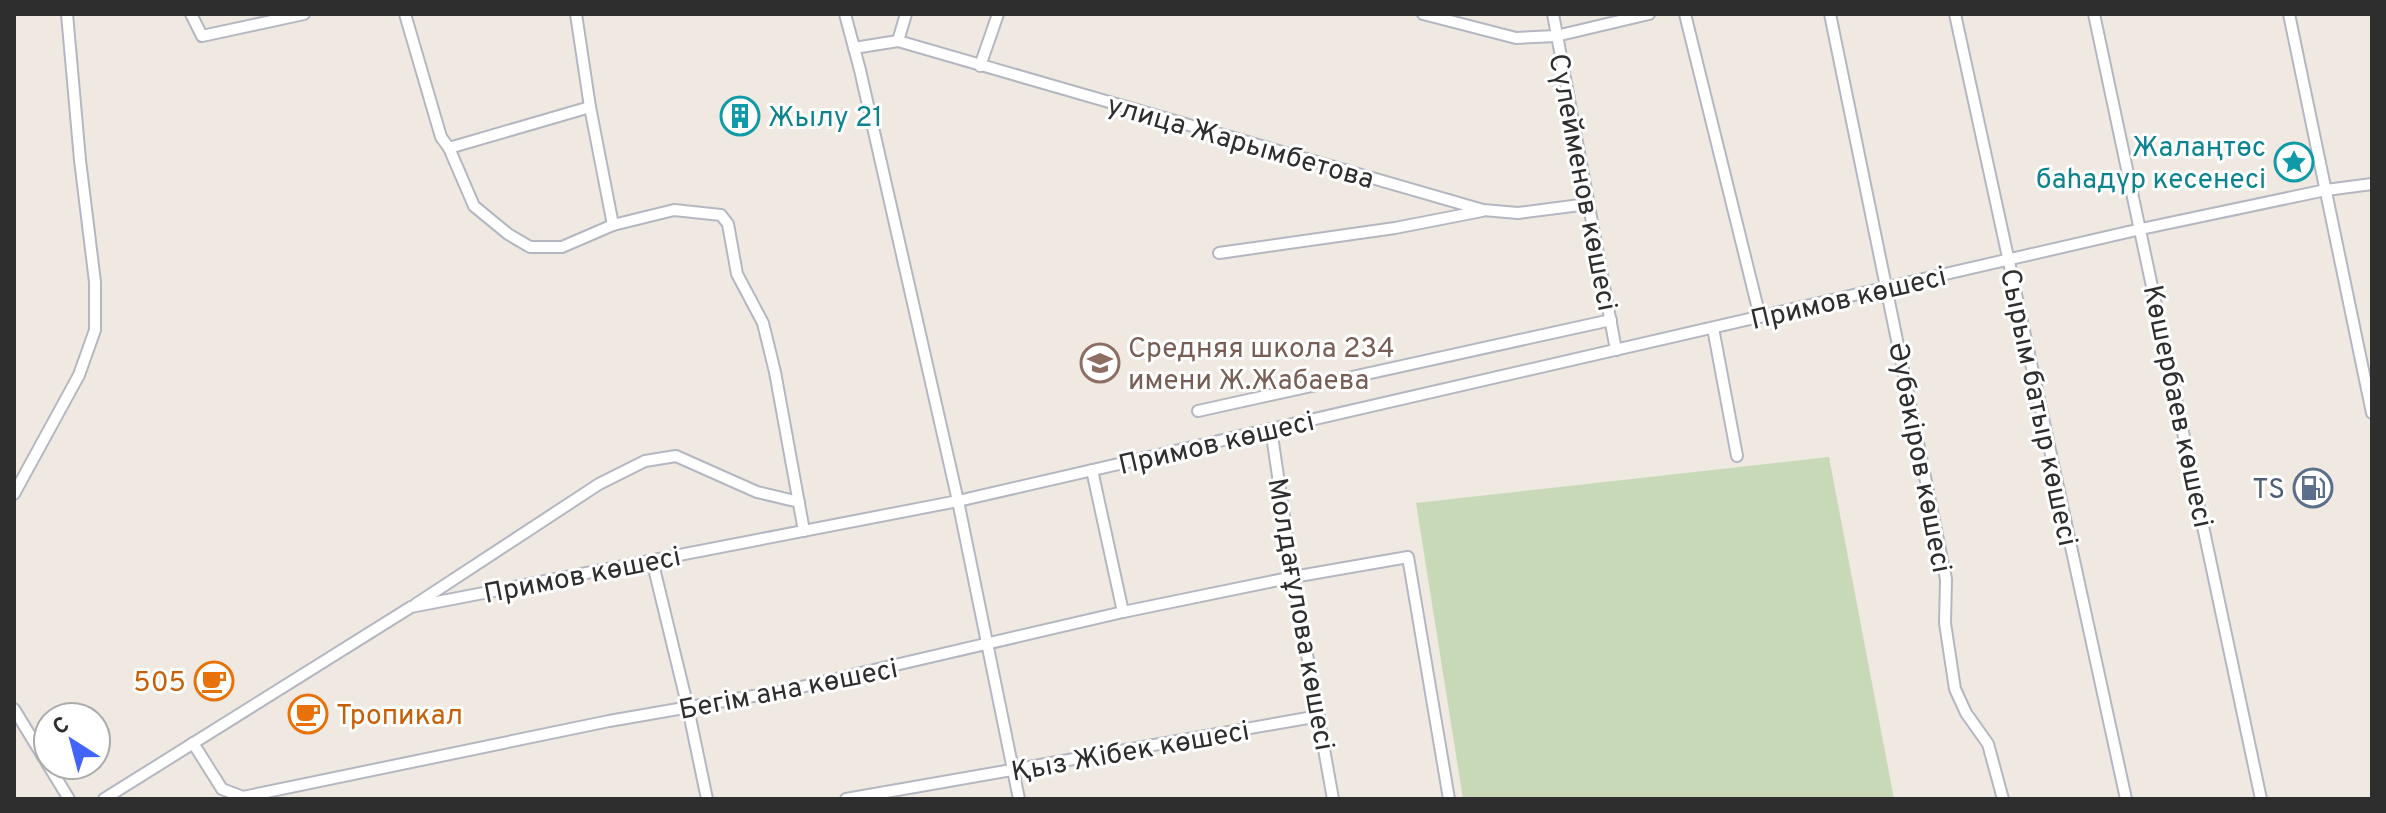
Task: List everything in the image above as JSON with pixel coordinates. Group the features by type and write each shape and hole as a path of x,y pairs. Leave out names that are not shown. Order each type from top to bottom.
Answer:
{"street":[{"path":"14,494 79,375 95,330 95,282 67,14"},
{"path":"191,14 202,36 304,14"},
{"path":"405,14 441,137 449,148 474,206 508,234 530,247 562,247 613,225 674,210 721,215 728,224 737,274 763,323 804,531"},
{"path":"576,14 613,225"},
{"path":"845,14 958,501 1019,799"},
{"path":"854,48 898,41 906,14"},
{"path":"980,66 998,14"},
{"path":"1423,14 1516,38 1556,36 1649,14"},
{"name":"Сүлейменов көшесі","path":"1553,14 1616,350"},
{"path":"1685,14 1760,317"},
{"name":"Әубәкіров көшесі","path":"1830,14 1946,579 1945,623 1952,675 1966,713 1988,744 2003,799"},
{"name":"Сырым батыр көшесі","path":"1955,14 2126,799"},
{"name":"Көшербаев көшесі","path":"2094,14 2261,799"},
{"path":"2289,14 2372,413"},
{"name":"улица Жарымбетова","path":"898,41 1483,210 1518,213 1588,204"},
{"path":"449,148 590,107"},
{"name":"Примов көшесі","path":"104,799 411,607 958,501 2141,229 2326,190 2372,184"},
{"path":"1219,253 1395,228 1483,210"},
{"path":"1198,411 1611,320"},
{"path":"1713,328 1737,456"},
{"name":"Молдағұлова көшесі","path":"1271,429 1293,577 1333,799"},
{"path":"411,607 599,484 645,461 676,456 757,492 799,502"},
{"path":"1092,470 1123,612"},
{"name":"Бегім ана көшесі","path":"193,743 222,789 243,797 594,724 788,690 1123,612 1408,557 1449,799"},
{"path":"652,560 707,799"},
{"path":"14,709 69,799"},
{"name":"Қыз Жібек көшесі","path":"846,799 1319,716"}],"green space":[{"path":"1829,457 1894,799 1463,799 1416,503"}],"place":[{"name":"Жылу 21","path":"740,116"},
{"name":"Жалаңтөс баһадүр кесенесі","path":"2294,162"},
{"name":"Средняя школа 234 имени Ж.Жабаева","path":"1100,363"},
{"name":"TS","path":"2313,488"},
{"name":"505","path":"214,681"},
{"name":"Тропикал","path":"308,714"}]}
